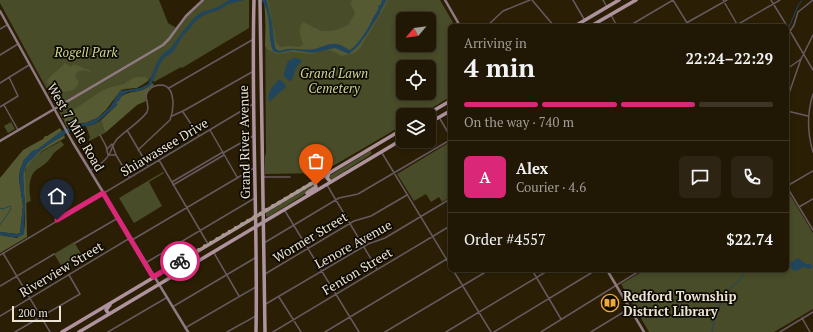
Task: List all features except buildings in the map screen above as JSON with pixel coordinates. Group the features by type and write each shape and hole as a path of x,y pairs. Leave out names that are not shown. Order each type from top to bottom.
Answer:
{"main road":[{"path":"0,141 163,45 186,16 203,0"},
{"path":"445,0 459,24"},
{"path":"578,24 619,0"},
{"path":"595,24 636,0"},
{"name":"Grand River Avenue","path":"254,1 253,74 256,216 256,332"},
{"name":"Grand River Avenue","path":"260,1 265,332"},
{"path":"614,3 614,8 618,10"},
{"name":"West 7 Mile Road","path":"0,11 63,127 153,277 188,332"},
{"path":"598,13 602,16 602,20"},
{"path":"253,34 256,33 258,35 259,54 261,60"},
{"path":"253,74 257,80 261,80"},
{"path":"254,90 259,92 259,113 262,121"},
{"path":"437,109 448,102"},
{"path":"436,117 441,113 441,109 437,109"},
{"path":"436,118 448,112"},
{"path":"62,332 208,244 396,134"},
{"path":"388,148 385,145 385,142 396,135"},
{"path":"78,332 396,143"},
{"path":"370,149 373,150 373,156"},
{"path":"255,153 258,156 262,154"},
{"path":"254,167 258,165 262,170"},
{"path":"329,173 327,179 331,182"},
{"path":"290,206 298,198 315,188 316,184 312,183"},
{"path":"215,241 214,245 218,249"},
{"path":"198,251 202,252 203,256 201,258"},
{"path":"256,260 260,269 264,267"},
{"path":"608,272 644,332"},
{"path":"256,287 260,283 264,287"},
{"path":"109,314 106,311 107,308 129,292"},
{"path":"78,332 94,320 94,316 89,316"}],"street":[{"path":"489,24 503,11 531,0 552,24"},
{"path":"573,0 585,20"},
{"path":"603,0 608,7"},
{"path":"632,24 673,0 687,22"},
{"path":"684,24 727,0"},
{"path":"771,0 786,24"},
{"path":"740,24 780,0"},
{"path":"813,0 798,12 790,31 813,70"},
{"path":"724,1 737,24"},
{"path":"611,15 616,24"},
{"path":"0,29 7,25"},
{"path":"789,93 803,54 813,34"},
{"path":"169,88 253,40"},
{"path":"0,55 18,44"},
{"path":"789,68 801,59"},
{"path":"0,83 29,65"},
{"path":"172,116 183,112 253,74"},
{"path":"0,107 18,96 9,78"},
{"path":"107,148 146,112 148,107 146,95 150,89 162,85 169,88 172,96 172,116 168,123 138,150"},
{"path":"813,94 808,116 809,137 813,152"},
{"path":"4,104 18,130"},
{"name":"Shiawassee Drive","path":"0,255 254,104"},
{"path":"789,111 808,116"},
{"path":"183,112 199,136"},
{"path":"439,117 448,133"},
{"path":"127,130 148,166"},
{"path":"210,130 237,177"},
{"path":"100,135 107,148 108,155"},
{"path":"172,182 255,136"},
{"path":"264,242 294,226 336,200 358,194 448,141"},
{"path":"90,171 102,164 108,155 112,144"},
{"path":"112,144 116,155 130,178"},
{"path":"381,152 448,262"},
{"path":"173,185 223,153"},
{"path":"108,155 116,155"},
{"path":"159,160 208,244"},
{"name":"Riverview Street","path":"0,316 254,167"},
{"path":"789,186 813,171"},
{"path":"262,177 290,177"},
{"path":"327,185 378,269"},
{"path":"789,190 813,229"},
{"name":"Wormer Street","path":"264,274 350,223 371,216 407,195"},
{"path":"145,263 255,198"},
{"path":"799,207 813,199"},
{"name":"Lenore Avenue","path":"264,305 364,246 385,238 448,200"},
{"path":"284,210 359,332"},
{"path":"75,243 118,218"},
{"name":"Fenton Street","path":"273,332 448,227"},
{"path":"213,252 239,296"},
{"path":"3,253 50,332"},
{"path":"0,286 54,254"},
{"path":"325,332 446,259"},
{"path":"172,307 256,260"},
{"path":"454,272 491,332"},
{"path":"385,332 486,272"},
{"path":"533,272 561,319"},
{"path":"446,332 546,272"},
{"path":"494,332 593,272"},
{"path":"541,332 638,272"},
{"path":"15,332 80,294 69,275"},
{"path":"185,328 256,287"},
{"path":"279,297 301,332"},
{"path":"108,332 166,298"},
{"path":"591,332 630,309"},
{"path":"780,332 813,312"},
{"path":"227,332 256,316"},
{"path":"802,318 810,332"}],"green space":[{"name":"Rogell Park","path":"0,0 159,0 168,23 178,29 187,16 205,0 249,0 249,28 182,68 181,67 154,82 151,77 142,85 122,90 99,117 87,123 74,124 68,128 0,3"},
{"path":"264,0 268,0 276,42 280,47 300,47 303,44 300,30 303,22 321,31 332,31 349,24 355,13 350,4 352,0 388,0 360,48 355,53 342,56 330,50 320,51 313,54 290,52 277,54 267,49 265,46 266,27"},
{"name":"Grand Lawn Cemetery","path":"265,0 440,0 454,24 448,24 448,98 432,108 396,108 396,129 321,173 265,174"},
{"path":"65,63 71,67 74,64 91,71 83,70 77,72 75,76 79,82 71,91 51,92 48,89 50,86 47,81"},
{"path":"145,77 149,80 137,88 121,89 106,110 95,119 71,124 67,127 65,119 72,111 100,92 108,88 124,84 133,78"},
{"path":"152,83 154,85 147,92 146,101 137,105 105,133 101,120 117,105 116,103 120,98 129,93 143,90"},
{"path":"101,120 105,133 89,141 90,137 86,126 95,124"},
{"path":"11,122 15,129 8,133 4,126"},
{"path":"60,128 62,131 24,160 20,170 19,179 23,206 20,233 0,232 0,178 23,150"},
{"path":"64,135 65,138 42,151 33,159 25,170 27,237 0,253 0,235 17,238 24,231 25,212 23,175 26,164 35,154"},
{"path":"61,141 64,145 33,174 30,186 31,201 26,203 25,174 30,162 39,154"},
{"path":"448,143 448,198 442,202 439,197 431,202 426,194 414,201 397,174"},
{"path":"370,151 372,152 370,155 332,179 329,178 329,176"},
{"path":"163,172 164,173 149,182 162,206 134,223 119,198"},
{"path":"314,184 315,186 313,189 268,217 266,216 266,212"},
{"path":"251,187 251,196 243,201 243,188"},
{"path":"789,193 813,233 813,309 774,332 649,332 621,284 642,272 789,272"},
{"path":"74,242 86,262 82,264 77,258 62,267 54,254"}],"water":[{"path":"229,0 245,0 228,4 219,10 206,14 198,19 182,37 173,52 163,59 149,87 139,91 128,92 121,96 120,100 116,103 117,105 95,124 77,127 43,148 27,164 23,174 25,205 24,234 18,237 0,235 0,232 20,233 23,206 19,179 20,170 24,160 32,151 38,149 74,124 87,123 99,117 110,107 120,91 140,88 148,84 158,60 171,48 196,16 202,12 218,7"},
{"path":"257,0 267,1 275,47 280,51 288,49 314,49 333,44 340,45 350,50 370,25 374,16 378,12 378,6 381,4 382,0 385,0 380,8 380,13 367,34 358,46 349,54 335,48 313,53 293,50 278,53 273,51 270,39 268,13 263,2"},
{"path":"294,58 302,61 296,68 292,80 289,81 284,76 284,73 288,61"},
{"path":"279,80 285,84 286,87 269,102 271,90"},
{"path":"798,258 806,264 811,264 813,267 809,269 803,267 796,271 792,270 790,264"}],"waterway":[{"path":"375,18 385,0"},
{"path":"789,27 802,0"},
{"path":"0,208 3,209 10,206 11,209 0,225"},
{"path":"712,332 715,316 722,301 731,287 738,282 745,272"}],"way so far":[{"path":"180,261 312,183 316,185"}],"place":[{"name":"Redford Township District Library","path":"610,303"}],"route":[{"path":"57,220 103,193 153,277 180,261"}]}
